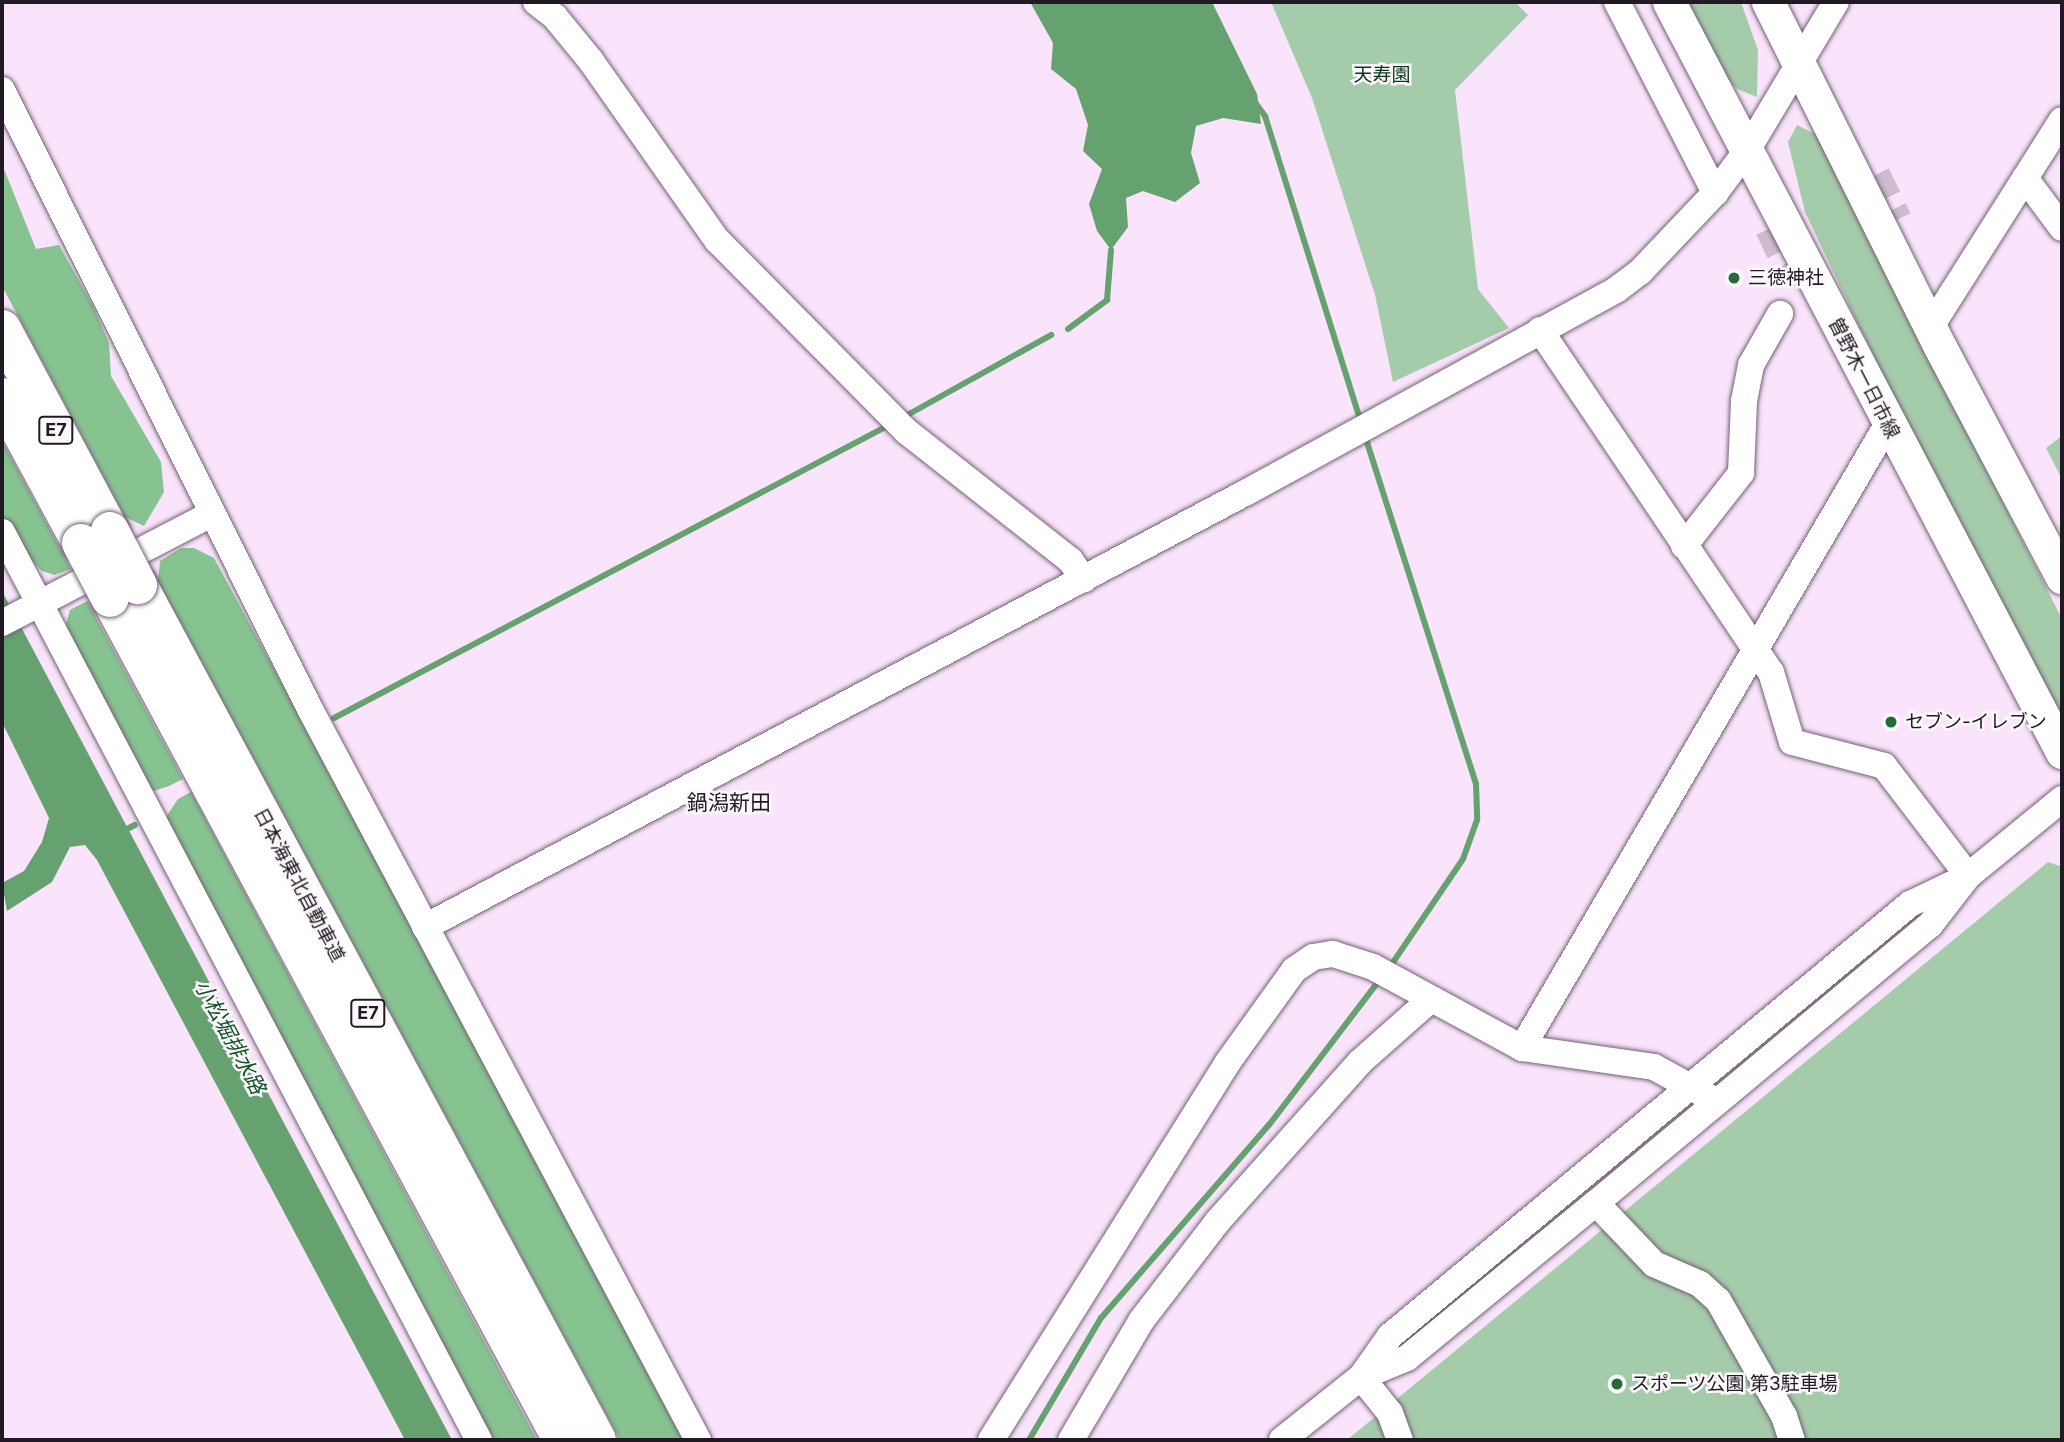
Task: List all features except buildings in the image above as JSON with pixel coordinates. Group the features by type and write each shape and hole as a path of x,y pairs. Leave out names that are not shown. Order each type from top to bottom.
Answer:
{"highway":[{"name":"日本海東北自動車道","path":"2,329 95,537 562,1440"},
{"name":"日本海東北自動車道","path":"2,397 95,537"},
{"name":"日本海東北自動車道","path":"124,592 597,1440"}],"main road":[{"name":"曽野木一日市線","path":"1669,2 1748,149 1887,425 2062,751"},
{"path":"1768,2 1930,328 2062,577"}],"street":[{"path":"536,2 555,17 591,61 717,240 906,431 1070,560 1084,579"},
{"path":"1617,2 1715,192"},
{"path":"425,927 1084,579 1540,330 1640,272 1715,192 1748,149 1836,2"},
{"path":"2,90 211,514 425,927 698,1440"},
{"path":"1930,328 2062,120"},
{"path":"2025,178 2062,228"},
{"path":"1684,546 1741,473 1744,401 1751,365 1780,314"},
{"path":"1540,330 1771,673 1792,742 1884,766 1968,876"},
{"path":"1522,1048 1887,425"},
{"path":"2,623 211,514"},
{"path":"2,532 33,607 479,1440"},
{"path":"1282,1440 1361,1377 1407,1358 1596,1203 1930,925 1968,876 2062,799"},
{"path":"1361,1377 1390,1336 1910,904 1968,876"},
{"path":"991,1440 1228,1062 1294,970 1313,957 1333,954 1373,967 1522,1048 1654,1067 1716,1101"},
{"path":"1071,1440 1141,1321 1218,1221 1360,1062 1426,998"},
{"path":"1596,1203 1654,1264 1700,1284 1718,1300 1784,1416 1791,1440"},
{"path":"1361,1377 1390,1413 1399,1440"}],"green space":[{"name":"天寿園","path":"1271,2 1515,2 1528,15 1455,90 1478,289 1509,328 1393,382 1375,295 1312,98"},
{"path":"1684,2 1741,2 1758,50 1757,97 1737,89 1717,67"},
{"path":"1797,125 1817,135 2062,619 2062,718 1927,469 1805,212 1788,142"},
{"path":"2062,436 2062,479 2046,448"},
{"path":"2048,862 2062,867 2062,1440 1347,1440"}],"shaded area":[{"path":"2,164 36,249 59,245 93,306 109,343 111,376 161,462 164,492 144,526 125,517 2,286"},
{"path":"2,441 71,569 54,575 42,571 20,549 2,515"},
{"path":"181,548 194,548 214,558 690,1440 620,1440 158,581 160,561"},
{"path":"87,601 183,779 169,786 154,791 141,785 65,628 70,610"},
{"path":"191,792 537,1440 488,1440 166,817 178,799"}],"water":[{"path":"1030,2 1212,2 1257,94 1261,124 1223,118 1196,126 1191,153 1200,183 1175,202 1143,191 1126,198 1128,227 1111,250 1097,231 1089,204 1102,169 1083,151 1088,125 1076,89 1051,69 1053,43"},
{"name":"小松堀排水路","path":"2,591 452,1440 405,1440 97,860 85,845 70,847 52,882 7,911 2,883 24,871 42,842 49,818 2,722"}],"waterway":[{"path":"1254,101 1265,116 1361,422"},
{"path":"1068,329 1107,300 1111,250"},
{"path":"902,418 1051,335"},
{"path":"334,718 889,425"},
{"path":"1365,436 1476,784 1477,820 1463,859 1390,967"},
{"path":"125,830 135,825"},
{"path":"1029,1440 1101,1318 1269,1125 1381,978"}],"tunnel":[{"path":"1877,174 1899,219"},
{"path":"1768,229 1789,273"}],"place":[{"name":"三徳神社","path":"1734,278"},
{"name":"セブン-イレブン","path":"1891,722"},
{"name":"スポーツ公園 第3駐車場","path":"1617,1384"}],"district":[{"name":"鍋潟新田","path":"729,803"}]}
